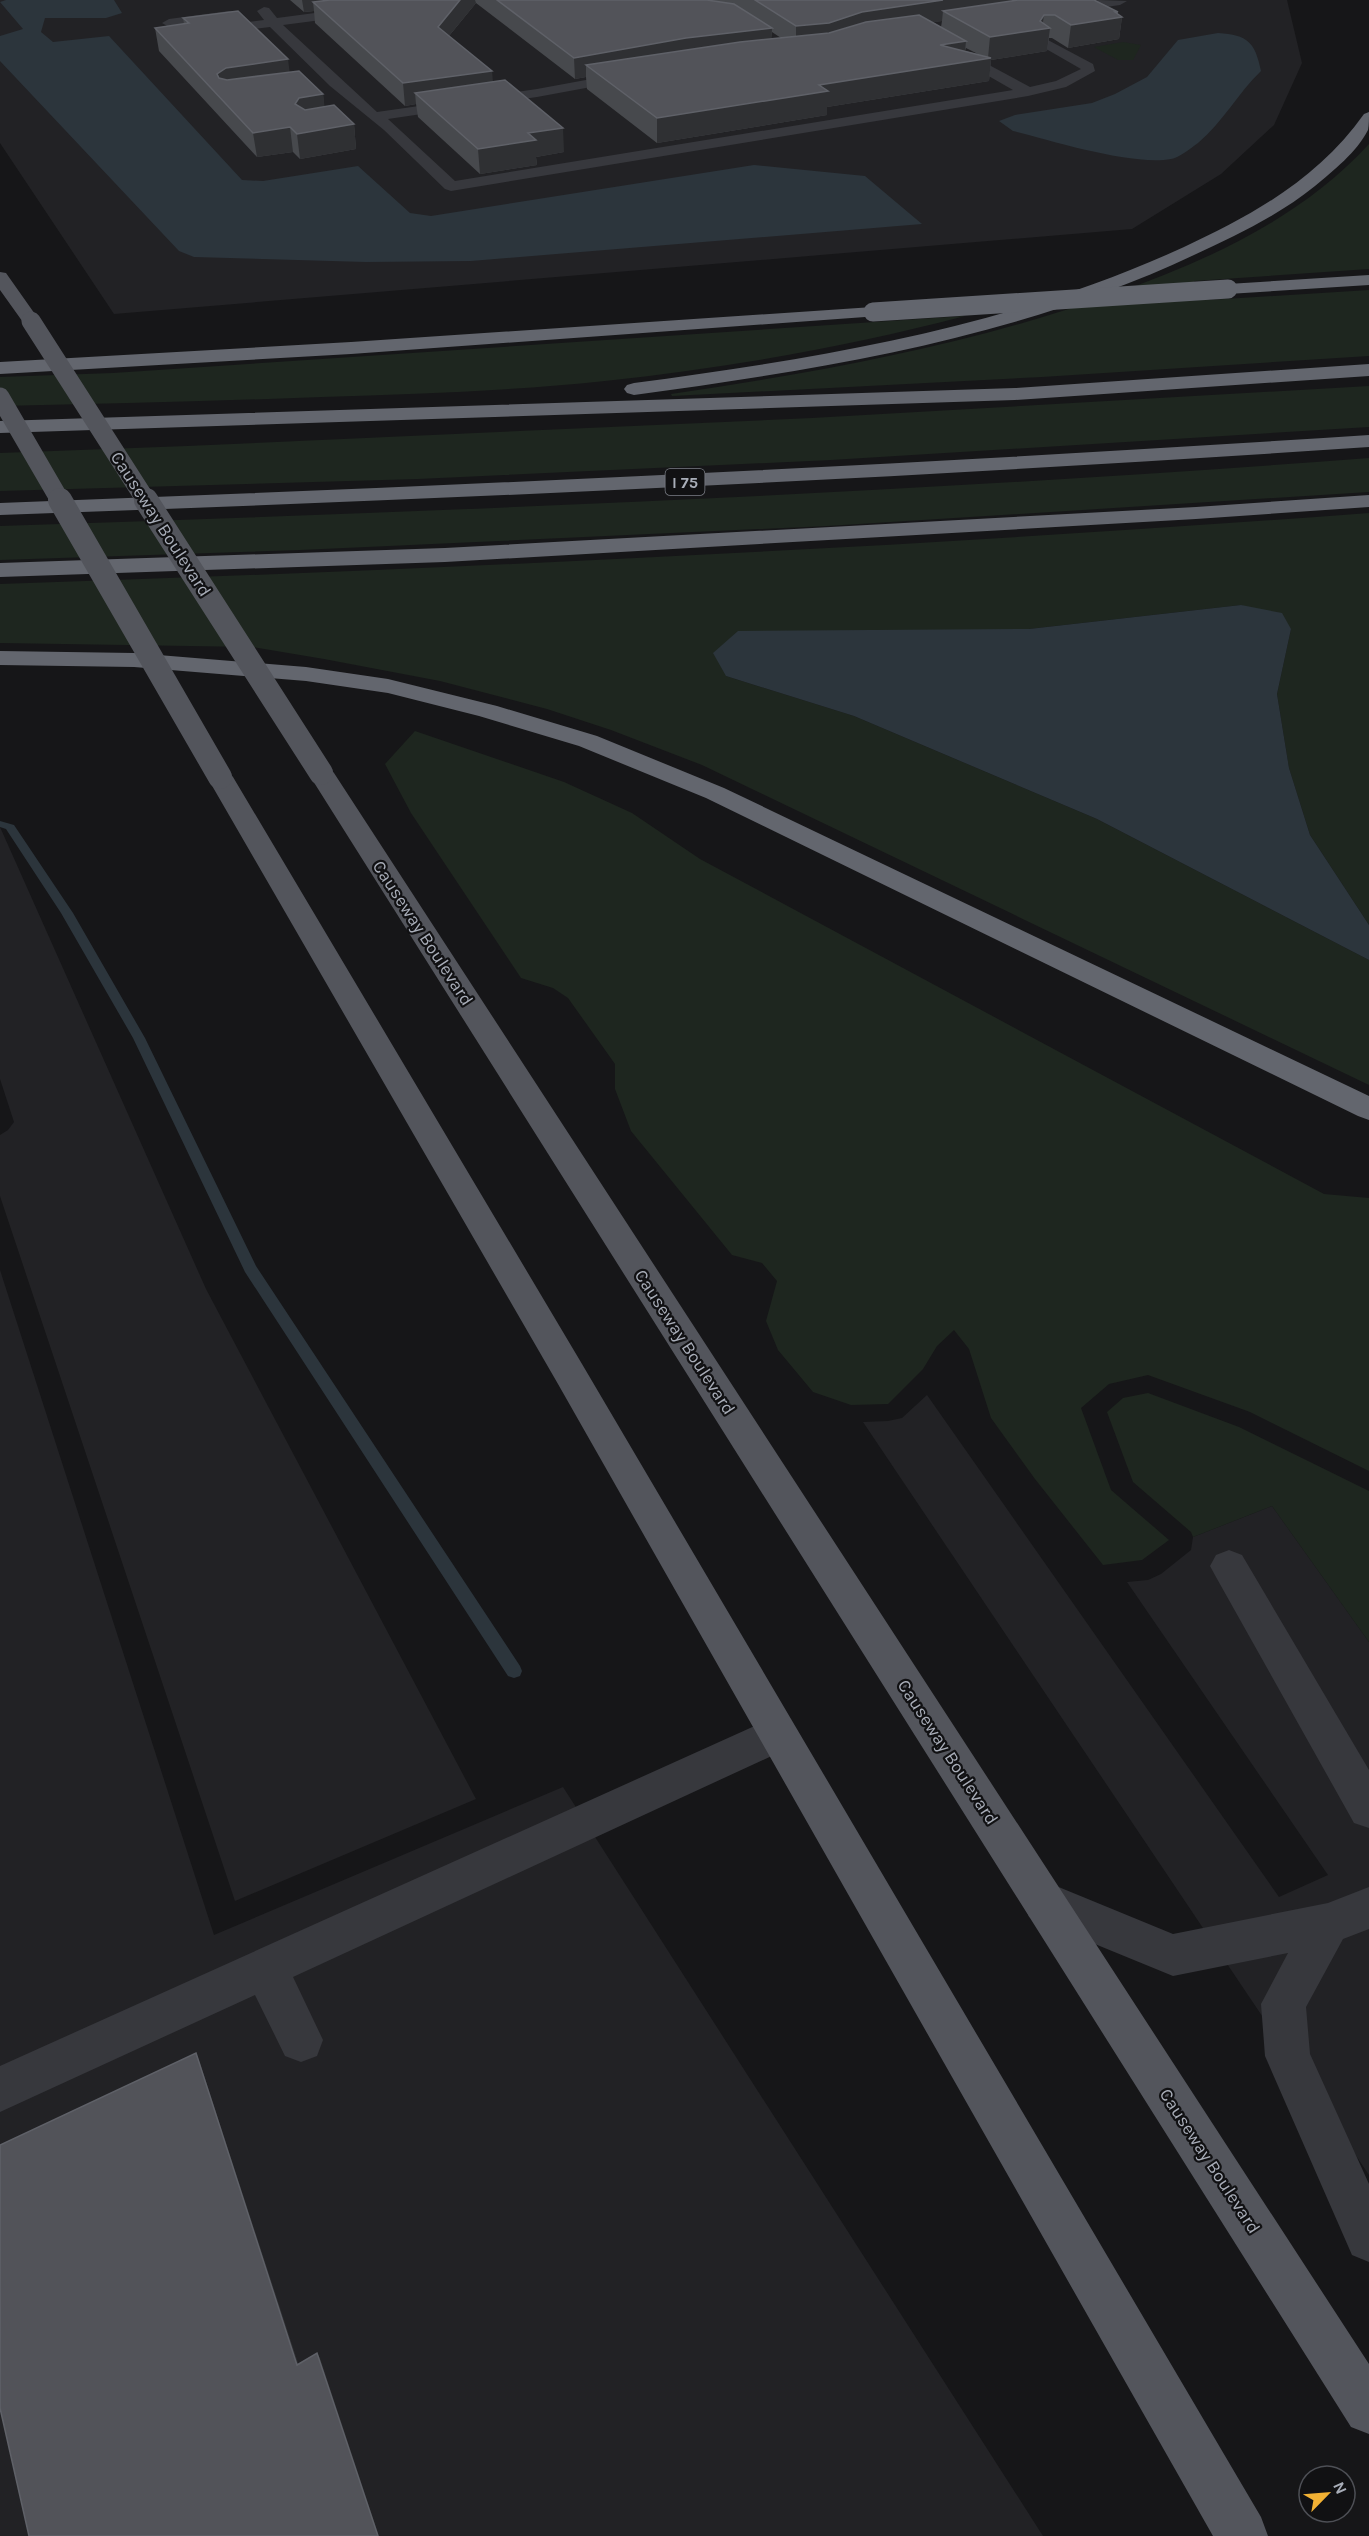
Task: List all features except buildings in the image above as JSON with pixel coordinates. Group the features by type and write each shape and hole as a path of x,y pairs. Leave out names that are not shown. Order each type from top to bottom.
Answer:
{"highway":[{"path":"464,413 732,375 856,354 965,329 1107,286 1163,264 1211,241 1256,219 1293,196 1344,151 1369,117"},
{"path":"0,368 340,349 1369,280"},
{"path":"0,427 1015,394 1369,370"},
{"name":"I 75","path":"0,509 479,492 807,477 1369,441"},
{"path":"0,570 469,554 1196,513 1369,501"},
{"path":"0,658 134,660 306,674 388,686 488,711 588,741 715,793 1369,1109"}],"main road":[{"name":"Causeway Boulevard","path":"0,277 31,321 1369,2409"},
{"path":"0,397 564,1364 1242,2536"}],"lane":[{"path":"340,0 199,19 168,30 275,23 444,0"},
{"path":"1049,11 1119,1"},
{"path":"186,6 199,19"},
{"path":"263,10 280,30 335,83 396,133 452,186 1028,92 1061,84 1089,71 1088,67 1046,43"},
{"path":"938,41 1028,92"},
{"path":"352,121 537,93 644,73"},
{"path":"312,87 335,83"},
{"path":"1229,1566 1369,1809"},
{"path":"0,2089 265,1970 777,1734"},
{"path":"1044,1902 1173,1955 1328,1924 1369,1908"},
{"path":"1328,1924 1282,2004 1288,2056 1369,2238"},
{"path":"265,1970 301,2040"}],"shaded area":[{"path":"0,0 1287,0 1302,63 1274,125 1221,174 1132,229 114,314 0,143"},
{"path":"6,0 114,0 122,13 106,18 45,18 41,32 53,42 109,36 242,180 263,181 358,166 410,213 431,216 754,165 865,176 922,224 471,261 366,262 194,257 179,251 0,61 0,36 23,29 0,2"},
{"path":"1218,33 1237,36 1248,42 1256,53 1261,71 1207,135 1174,158 1155,160 1114,156 1013,131 999,121 1015,115 1092,103 1115,94 1147,77 1178,40"},
{"path":"1123,42 1141,45 1133,60 1118,60 1094,47"},
{"path":"1369,144 1369,269 1194,281 1209,300 1369,290 1369,356 1042,377 672,396 671,394 895,355 1005,328 1113,294 1183,267 1250,235 1313,194 1342,171"},
{"path":"965,316 786,355 696,370 570,384 393,395 0,406 0,377 113,373"},
{"path":"1369,386 1369,427 831,460 418,479 0,491 0,453 812,418"},
{"path":"1369,458 1369,492 827,526 300,550 0,560 0,526 685,500 1027,481"},
{"path":"1369,513 1369,925 1310,835 1289,768 1277,694 1291,629 1241,605 1029,629 726,676 854,716 1097,819 1369,960 1369,1085 702,765 611,730 547,709 440,681 252,647 0,643 0,584 685,556"},
{"path":"1241,605 1282,613 1291,629 1277,694 1289,768 1310,835 1369,925 1369,960 1097,819 854,716 726,676 713,653 738,631 1029,629"},
{"path":"415,731 564,782 632,813 700,859 1324,1194 1369,1198 1369,1471 1250,1412 1148,1375 1109,1384 1081,1408 1111,1490 1169,1540 1142,1560 1103,1565 1035,1479 991,1418 969,1349 954,1330 937,1346 923,1369 888,1404 851,1405 813,1392 778,1350 766,1321 777,1281 762,1263 732,1255 631,1131 615,1089 615,1064 568,998 553,988 521,978 411,813 385,764"},
{"path":"0,827 206,1289 476,1799 235,1901 0,1196 0,1135 14,1122 0,1079"},
{"path":"0,1270 214,1935 563,1787 1043,2536 0,2536"},
{"path":"1148,1393 1239,1427 1369,1491 1369,1642 1272,1506 1193,1537 1191,1532 1133,1482 1107,1412 1123,1398"},
{"path":"927,1395 1279,1897 1328,1875 1127,1582 1148,1580 1161,1574 1191,1550 1193,1537 1272,1506 1369,1642 1369,2175 863,1422 902,1418"}],"waterway":[{"path":"0,824 10,827 67,913 139,1038 250,1268 514,1671"}]}
